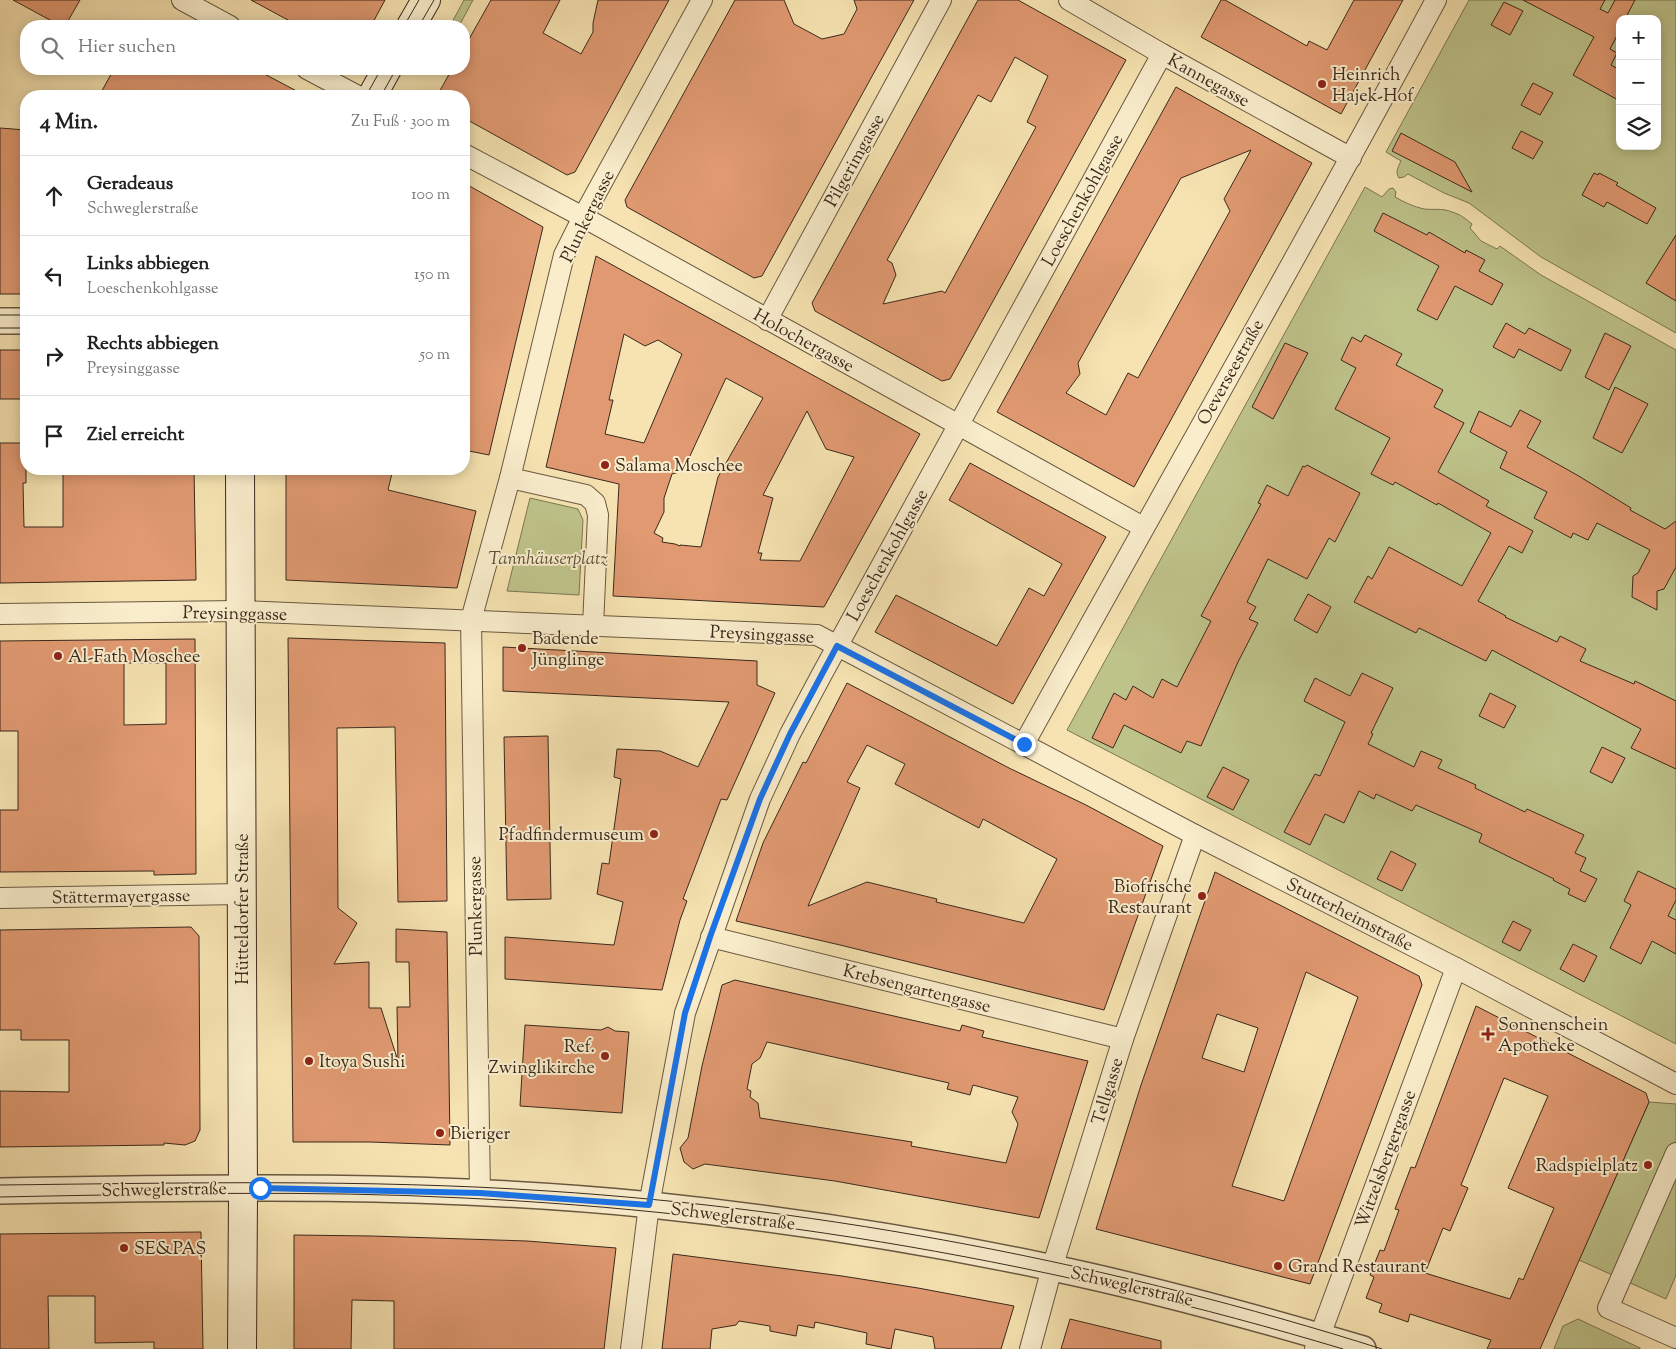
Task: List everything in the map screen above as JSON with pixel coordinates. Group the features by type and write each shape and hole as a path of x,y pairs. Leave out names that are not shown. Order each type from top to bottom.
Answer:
{"main road":[{"path":"414,20 426,0"},
{"path":"375,90 384,75"},
{"name":"Hütteldorfer Straße","path":"240,475 242,1349"}],"street":[{"path":"182,0 219,20"},
{"name":"Plunkergasse","path":"510,478 564,255 582,217 702,0"},
{"name":"Pilgerimgasse","path":"767,320 941,0"},
{"name":"Kannegasse","path":"1069,0 1162,54 1351,158"},
{"name":"Oeverseestraße","path":"1024,744 1143,527 1351,158 1436,0"},
{"name":"Loeschenkohlgasse","path":"631,1349 649,1205 685,1013 710,937 760,799 790,734 837,646 1162,54"},
{"path":"318,75 347,90"},
{"name":"Holochergasse","path":"470,157 582,217 1143,527"},
{"path":"0,321 20,321"},
{"path":"510,478 586,495 595,503 598,516 593,626 471,620 510,478"},
{"name":"Preysinggasse","path":"0,614 240,612 471,620"},
{"name":"Plunkergasse","path":"471,620 480,1193"},
{"name":"Preysinggasse","path":"593,626 817,635 1024,744"},
{"name":"Stutterheimstraße","path":"1024,744 1194,835 1456,968 1676,1084"},
{"name":"Tellgasse","path":"1030,1349 1052,1268 1123,1039 1194,835"},
{"name":"Stättermayergasse","path":"0,898 242,894"},
{"name":"Krebsengartengasse","path":"710,937 1123,1039"},
{"name":"Witzelsbergergasse","path":"1317,1343 1456,968"},
{"path":"1676,1153 1608,1308 1676,1338"},
{"name":"Schweglerstraße","path":"0,1191 243,1188 480,1193 649,1205 756,1217 854,1232 1052,1268 1205,1304 1317,1343 1363,1349"}],"green space":[{"path":"464,0 473,0 462,20 453,20"},
{"path":"1469,0 1676,0 1676,333 1541,257 1469,203 1444,193 1408,174 1399,178 1397,172 1401,161 1386,152"},
{"path":"1365,187 1382,197 1389,189 1393,188 1396,192 1395,197 1413,206 1424,209 1445,210 1460,215 1472,224 1470,228 1481,241 1497,249 1500,246 1541,275 1676,350 1676,1044 1067,730"},
{"name":"Tannhäuserplatz","path":"530,498 578,509 583,520 579,595 507,591"},
{"name":"Radspielplatz","path":"1649,1102 1676,1104 1676,1275 1666,1299 1579,1260"},
{"path":"1578,1319 1640,1349 1554,1349 1563,1326"}],"building":[{"path":"13,0 80,0 68,20 50,20"},
{"path":"251,0 385,0 374,20 288,20"},
{"path":"491,0 560,0 543,33 581,54 593,32 598,0 669,0 575,172 567,175 470,121 470,90 440,90 449,75 470,75 470,37"},
{"path":"735,0 784,0 794,24 822,39 844,34 857,9 854,0 914,0 762,276 754,278 627,207 625,200"},
{"path":"978,0 1018,0 1126,60 950,379 942,381 815,311 812,303","holes":["1015,57 1048,76 1027,122 1036,127 945,293 942,291 883,304 896,275 892,263 887,260 978,95 991,102"]},
{"name":"Heinrich Hajek-Hof","path":"1221,0 1225,0 1307,46 1309,41 1327,50 1354,0 1403,0 1341,114 1201,37"},
{"path":"1523,0 1605,0 1600,9 1608,13 1615,0 1635,0 1627,15 1616,15 1616,38 1610,49 1616,52 1611,65 1616,68 1616,99 1573,75 1594,37"},
{"path":"1504,2 1523,11 1510,35 1491,25"},
{"path":"111,75 266,75 295,90 102,90"},
{"path":"1533,83 1553,93 1540,115 1521,105"},
{"path":"1176,87 1312,163 1134,487 997,412","holes":["1251,150 1224,199 1230,211 1138,378 1128,373 1106,415 1066,393 1080,374 1078,363 1181,178"]},
{"path":"0,128 20,130 20,294 0,294"},
{"path":"1521,131 1543,142 1533,159 1512,148"},
{"path":"1401,133 1455,162 1472,192 1392,151"},
{"path":"1594,173 1598,175 1599,173 1618,183 1616,185 1656,208 1647,224 1607,202 1604,207 1582,195"},
{"path":"470,186 543,227 489,455 470,451"},
{"path":"1383,213 1427,235 1429,232 1465,253 1466,250 1485,260 1479,271 1503,284 1492,305 1455,286 1437,320 1417,310 1439,266 1374,231"},
{"path":"1676,235 1676,301 1646,283"},
{"path":"596,256 920,434 824,607 613,596 619,484 546,467","holes":["624,334 645,346 658,340 682,354 644,443 605,434 613,400 609,400","726,378 763,398 718,477 701,547 680,546 662,542 663,538 654,533 664,512 664,498 672,474 683,471","807,411 826,449 854,457 800,561 760,560 762,553 758,553 773,498 763,495"]},
{"path":"1506,323 1525,334 1529,328 1571,350 1561,371 1519,349 1514,358 1493,347"},
{"path":"1605,333 1631,346 1609,390 1585,377"},
{"path":"1365,335 1402,354 1396,365 1443,390 1434,407 1464,423 1438,472 1489,501 1486,506 1533,531 1522,553 1509,546 1478,601 1505,617 1557,642 1560,636 1586,649 1580,661 1634,684 1635,681 1676,701 1676,769 1631,748 1641,729 1492,650 1486,661 1419,628 1416,633 1354,602 1368,576 1372,579 1389,547 1462,586 1491,533 1438,503 1437,505 1395,482 1393,485 1371,474 1390,438 1335,409 1356,368 1341,360 1352,337 1361,342"},
{"path":"1285,343 1308,353 1273,419 1252,407"},
{"path":"0,350 20,350 20,399 0,399"},
{"path":"1615,387 1648,404 1622,453 1593,438"},
{"path":"1520,410 1541,421 1527,447 1631,508 1630,510 1665,529 1676,521 1676,567 1664,589 1657,591 1657,610 1632,597 1633,576 1638,573 1650,550 1597,523 1588,540 1573,533 1571,538 1534,518 1547,492 1500,468 1507,452 1470,432 1479,411 1511,427"},
{"path":"0,443 20,443 20,475 26,475 26,483 23,483 24,527 63,527 63,475 194,475 196,580 0,583"},
{"path":"970,463 1106,537 1013,704 875,632 896,595 997,646 1029,588 1044,596 1062,564 949,500"},
{"path":"1307,465 1360,493 1335,542 1329,538 1307,579 1268,559 1247,602 1256,607 1249,619 1258,623 1238,662 1201,746 1187,741 1181,753 1124,725 1113,748 1092,738 1114,693 1126,700 1133,686 1153,698 1162,679 1177,687 1211,621 1201,616 1261,504 1258,503 1267,485 1288,496 1303,466"},
{"path":"286,475 392,475 388,490 476,511 457,588 286,580"},
{"path":"1308,594 1331,607 1317,633 1294,620"},
{"path":"288,638 445,643 447,901 398,902 395,727 337,728 338,908 357,923 334,964 369,962 369,1008 381,1008 398,1061 397,1007 410,1007 409,962 396,962 396,929 447,932 450,1145 293,1142"},
{"path":"195,639 196,874 154,875 154,871 0,872 0,810 18,810 18,731 0,731 0,641","holes":["124,663 166,663 166,724 124,725"]},
{"path":"503,647 757,661 757,685 775,693 727,800 721,799 683,899 687,901 680,920 662,990 505,979 505,937 614,945 623,902 597,894 602,863 609,864 621,779 614,777 617,749 660,751 698,767 729,702 503,691"},
{"path":"1362,673 1393,688 1371,733 1373,734 1368,744 1414,767 1421,751 1442,760 1438,768 1476,785 1475,788 1525,812 1527,809 1584,835 1575,853 1586,858 1580,871 1597,879 1585,902 1568,894 1570,889 1554,879 1479,842 1482,834 1416,805 1412,811 1376,794 1374,799 1359,791 1344,823 1325,814 1310,845 1284,832 1315,774 1320,776 1345,722 1304,701 1315,678 1350,696"},
{"path":"847,683 1163,846 1104,1010 736,921 763,843 803,762 806,763","holes":["867,745 905,764 895,784 979,828 983,819 1057,859 1024,923 936,902 937,899 867,882 808,906 860,788 847,782"]},
{"path":"1490,693 1516,706 1504,728 1479,716"},
{"path":"548,736 551,899 507,900 504,737"},
{"path":"1602,747 1625,758 1612,783 1590,772"},
{"path":"1223,767 1249,780 1233,810 1207,797"},
{"path":"1391,851 1416,864 1402,891 1377,879"},
{"path":"1638,871 1676,889 1676,900 1668,916 1676,920 1676,954 1652,941 1641,964 1610,948 1631,905 1624,901"},
{"path":"1215,872 1419,976 1422,985 1310,1284 1096,1229 1141,1085","holes":["1306,972 1358,997 1284,1201 1232,1186","1217,1014 1258,1028 1244,1072 1202,1058"]},
{"path":"1513,921 1531,930 1520,951 1502,942"},
{"path":"191,927 199,936 200,1130 195,1141 185,1145 164,1143 164,1145 0,1147 0,1091 69,1092 69,1040 21,1040 21,1030 0,1030 0,930"},
{"path":"1573,944 1597,956 1584,982 1560,969"},
{"path":"735,980 960,1031 962,1025 984,1031 982,1037 1088,1061 1039,1218 835,1181 705,1164 693,1169 684,1162 680,1148 688,1138 702,1066 722,985","holes":["767,1042 949,1083 947,1089 970,1095 973,1085 1018,1097 1012,1112 1018,1124 1006,1163 911,1146 912,1142 760,1118 758,1103 750,1097 751,1091 747,1089 752,1064 760,1058"]},
{"path":"1476,1006 1646,1093 1649,1102 1540,1349 1487,1349 1491,1340 1410,1314 1408,1322 1379,1312 1382,1304 1366,1298 1374,1277 1370,1275 1380,1250 1384,1251 1399,1210 1395,1209 1411,1167 1415,1168","holes":["1504,1078 1548,1096 1508,1188 1554,1208 1523,1280 1519,1278 1510,1299 1425,1273 1443,1228 1450,1231 1468,1188 1461,1185"]},
{"path":"525,1025 601,1030 608,1027 615,1031 629,1032 622,1113 520,1106"},
{"path":"201,1232 203,1349 154,1349 154,1342 95,1343 95,1296 48,1296 49,1349 0,1349 0,1234"},
{"path":"294,1235 527,1241 616,1248 604,1349 394,1349 394,1301 352,1300 351,1349 294,1349"},
{"path":"673,1254 842,1276 1014,1306 1001,1349 935,1349 933,1337 895,1329 891,1349 866,1344 867,1333 815,1322 814,1328 798,1325 796,1336 770,1331 770,1326 739,1321 736,1325 712,1329 710,1349 662,1349"},
{"path":"1070,1319 1161,1341 1161,1349 1061,1349"}],"tram line":[{"path":"407,20 419,0"},
{"path":"422,20 434,0"},
{"path":"369,90 378,75"},
{"path":"384,90 393,75"},
{"path":"0,315 20,315"},
{"path":"0,328 20,328"},
{"path":"0,1185 343,1183 480,1187 653,1199 759,1211 864,1226 1074,1266 1178,1291 1382,1349"},
{"path":"0,1197 232,1193 348,1194 464,1198 576,1205 687,1215 798,1229 908,1246 1018,1267 1127,1291 1235,1318 1343,1349"}],"place":[{"name":"Heinrich Hajek-Hof","path":"1322,84"},
{"name":"Salama Moschee","path":"605,465"},
{"name":"Badende Jünglinge","path":"522,648"},
{"name":"Al-Fath Moschee","path":"58,656"},
{"name":"Pfadfindermuseum","path":"654,834"},
{"name":"Biofrische Restaurant","path":"1202,896"},
{"name":"Sonnenschein Apotheke","path":"1488,1034"},
{"name":"Ref. Zwinglikirche","path":"605,1056"},
{"name":"Itoya Sushi","path":"309,1061"},
{"name":"Bieriger","path":"440,1133"},
{"name":"Radspielplatz","path":"1648,1165"},
{"name":"SE&PAŞ","path":"124,1248"},
{"name":"Grand Restaurant","path":"1278,1266"}],"route":[{"path":"260,1188 480,1193 649,1205 685,1013 710,937 760,799 790,734 837,646 1024,744"}]}
